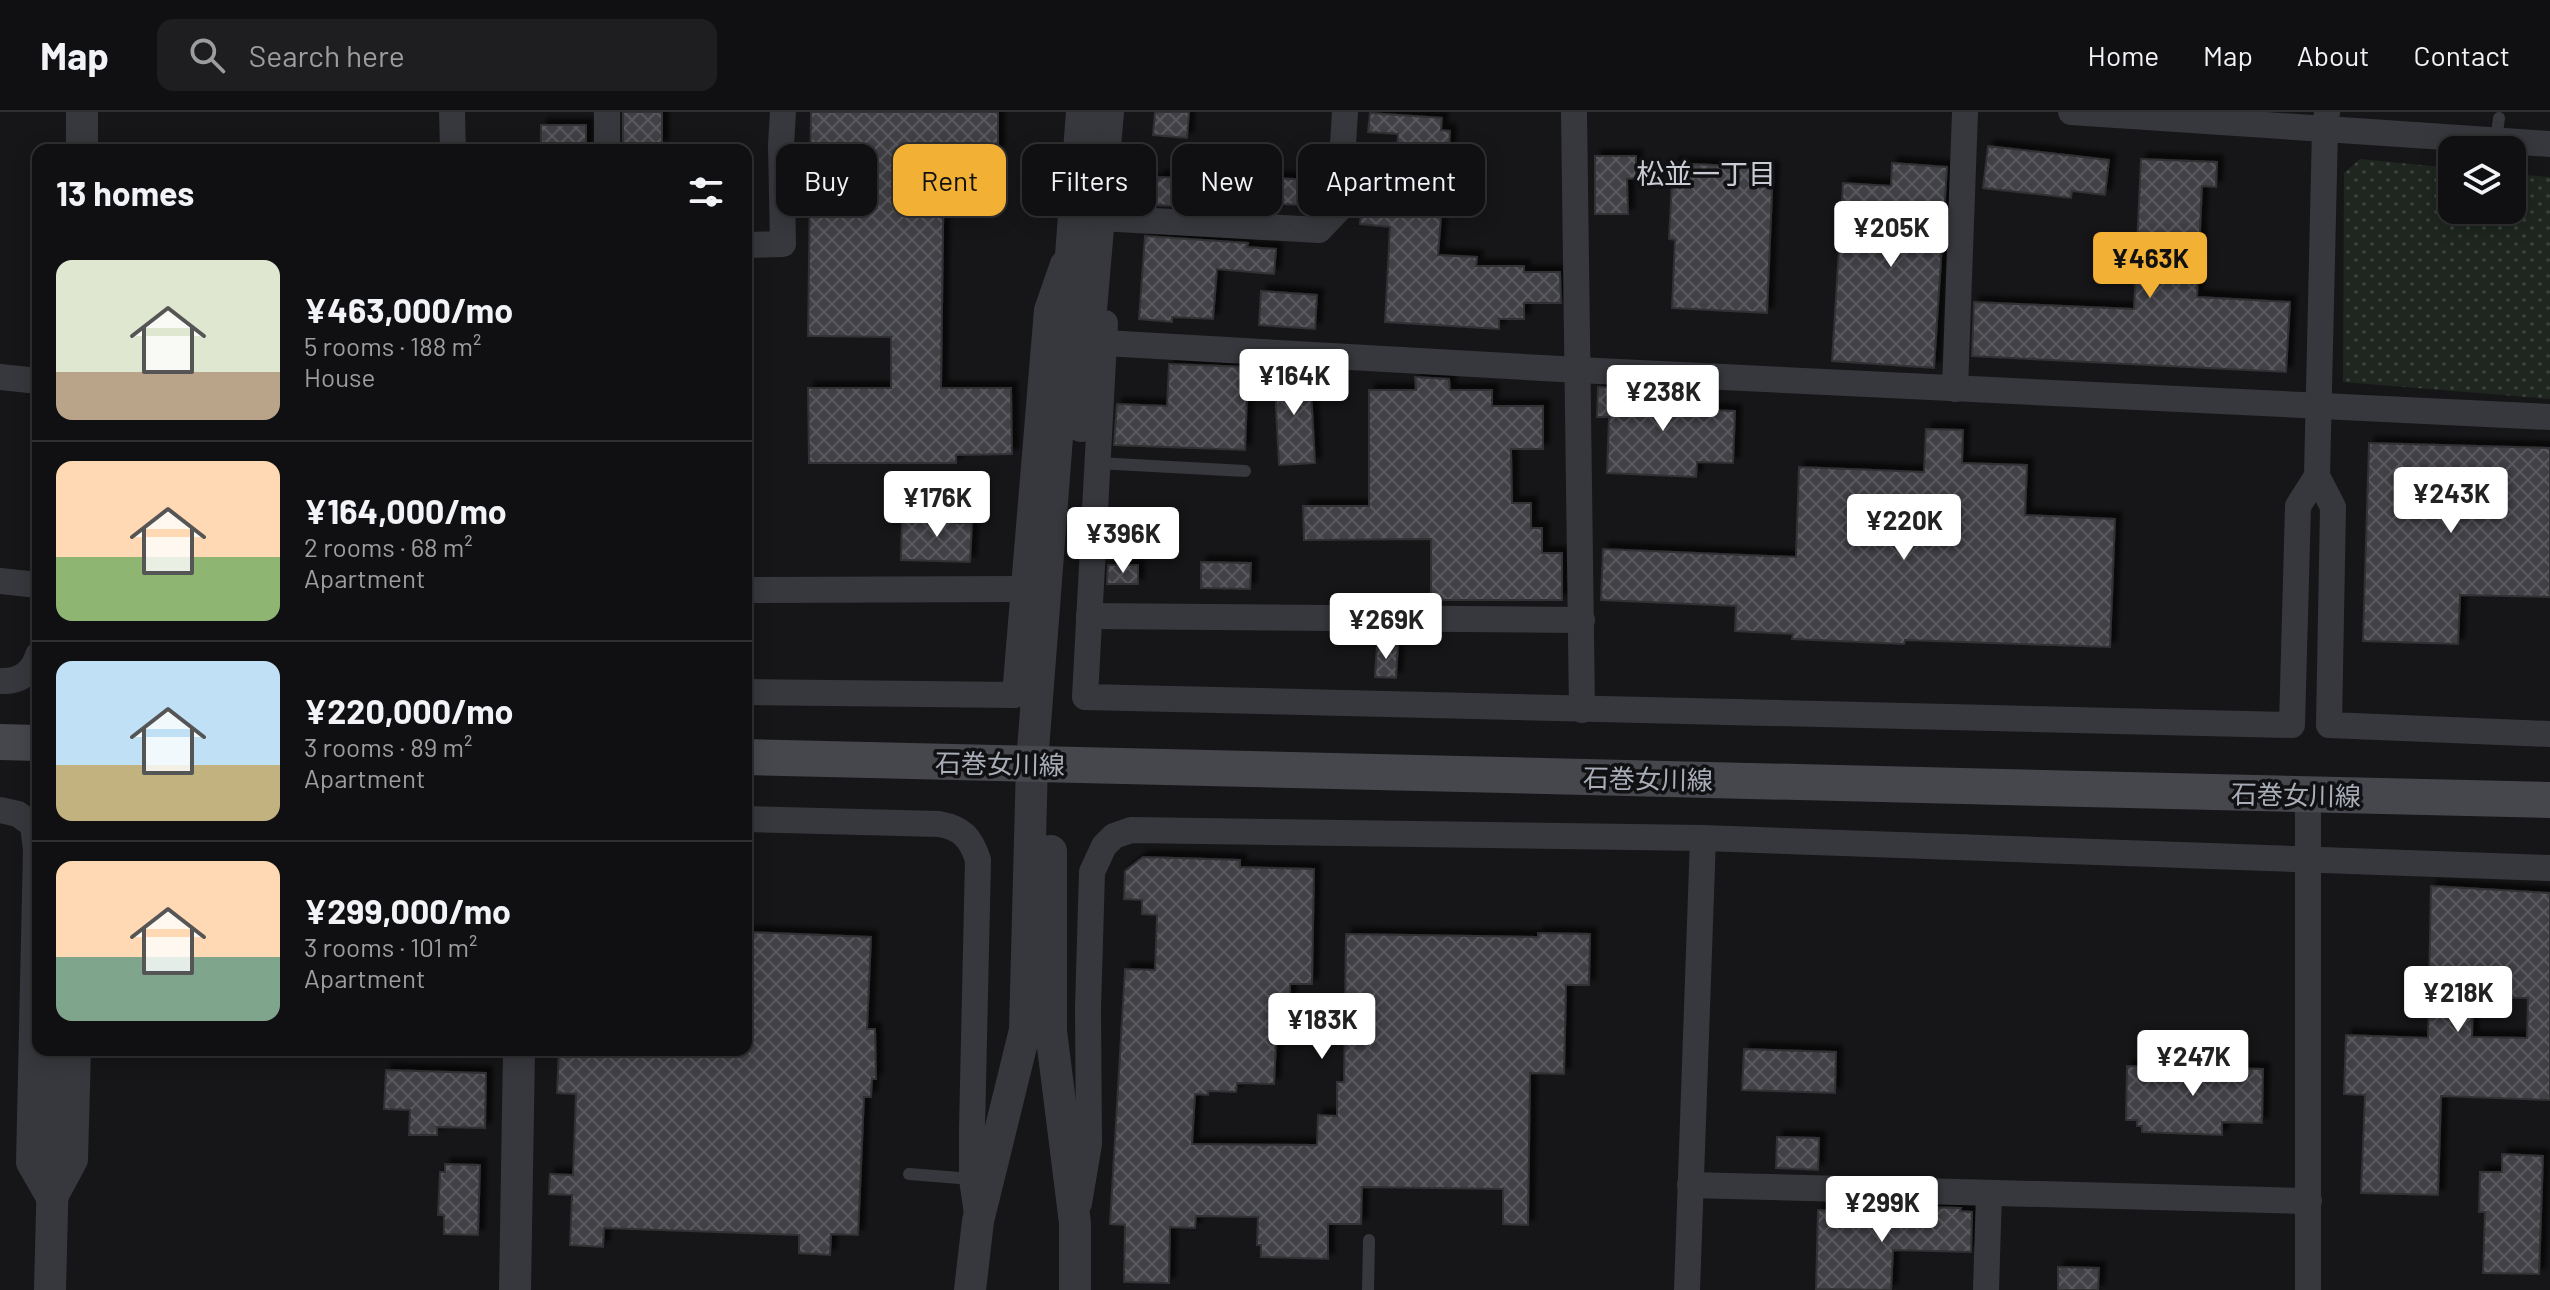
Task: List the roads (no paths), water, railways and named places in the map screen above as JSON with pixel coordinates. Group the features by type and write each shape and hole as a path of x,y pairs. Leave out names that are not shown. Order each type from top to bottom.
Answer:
{"main road":[{"path":"0,742 32,743"},
{"name":"石巻女川線","path":"752,757 2550,800"}],"street":[{"path":"82,112 82,144"},
{"path":"452,112 453,144"},
{"path":"607,112 607,144"},
{"path":"752,245 783,244 783,112"},
{"path":"1082,112 1090,231 1106,296 1085,697 2292,725 2298,506 2317,476"},
{"path":"970,1290 978,1221 1025,1030 1042,764 1090,231 1108,112"},
{"path":"1090,231 1319,230 1339,209 1345,112"},
{"path":"1574,112 1582,710"},
{"path":"1955,389 1965,112"},
{"path":"2082,112 2498,129 2550,144"},
{"path":"2326,120 2317,476 2333,507 2329,725 2550,734"},
{"path":"752,692 1015,695 1047,310 1090,231"},
{"path":"1104,343 1578,370 2550,417"},
{"path":"0,377 32,380"},
{"path":"0,581 32,584"},
{"path":"752,590 1024,589"},
{"path":"1089,616 1582,620"},
{"path":"0,681 11,681 32,669"},
{"path":"1042,764 1051,1031 1075,1223 1075,1290"},
{"path":"2308,794 2308,1290"},
{"path":"0,810 18,814 32,824"},
{"path":"752,819 939,824 954,827 966,835 973,845 978,860 972,1179 978,1221"},
{"path":"1075,1223 1089,1144 1088,1008 1092,872 1104,846 1114,836 1131,830 1703,838 2550,868"},
{"path":"1687,1290 1703,838"},
{"path":"32,1029 29,1163 52,1203"},
{"path":"50,1290 56,1056"},
{"path":"52,1203 75,1160 78,1056"},
{"path":"515,1290 519,1056"},
{"path":"1690,1185 2309,1201"},
{"path":"1986,1290 1989,1193"}],"lane":[{"path":"1097,463 1245,471"},
{"path":"909,1174 972,1179"},
{"path":"1368,1290 1369,1240"}],"district":[{"name":"松並一丁目","path":"1706,173"}]}
